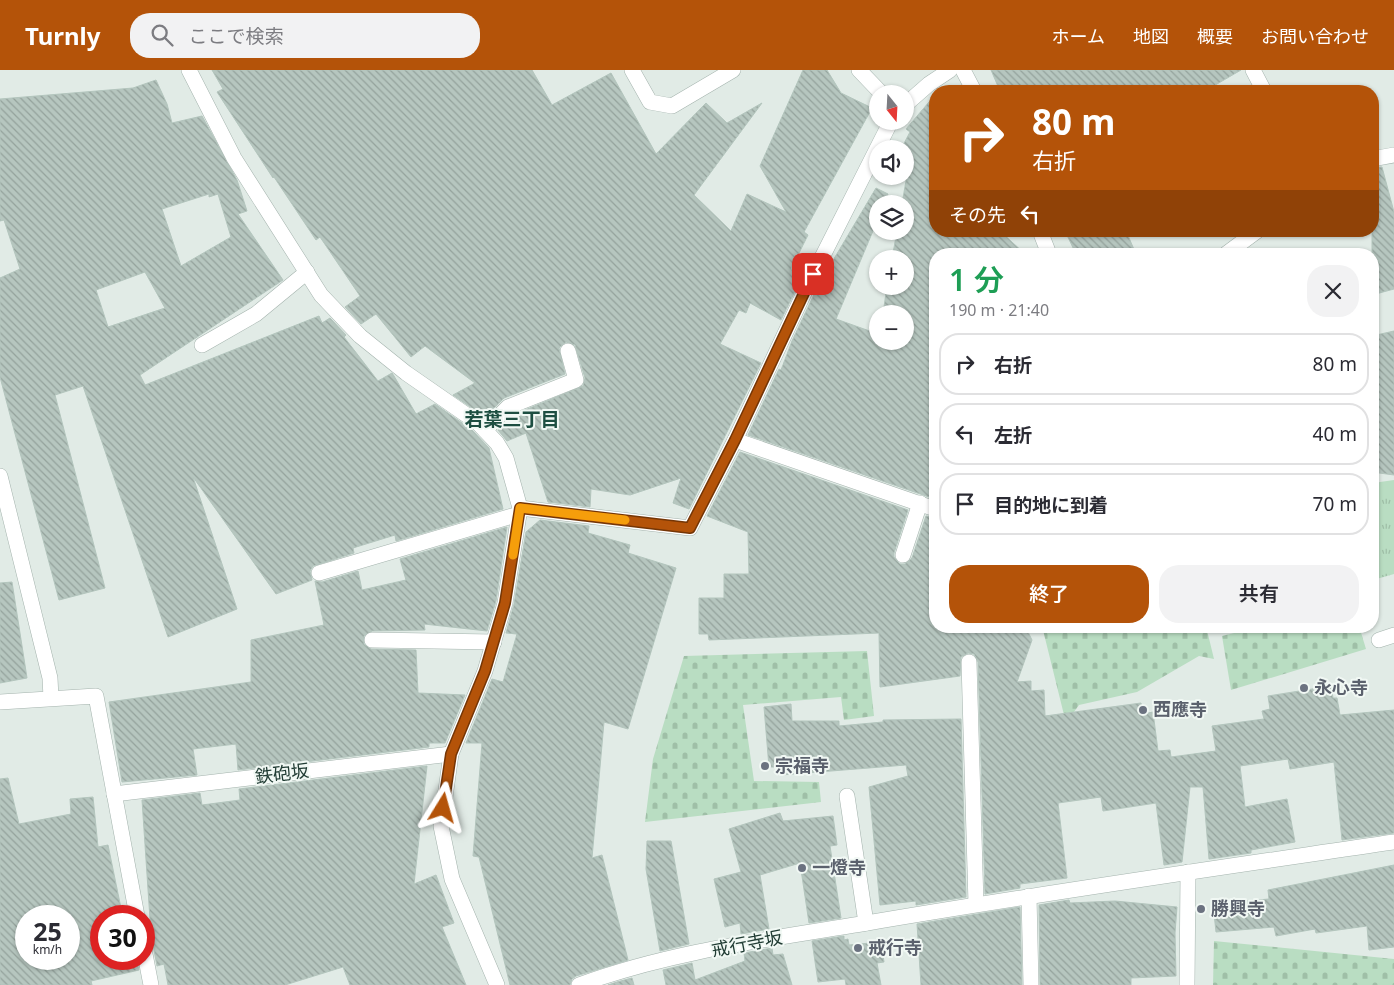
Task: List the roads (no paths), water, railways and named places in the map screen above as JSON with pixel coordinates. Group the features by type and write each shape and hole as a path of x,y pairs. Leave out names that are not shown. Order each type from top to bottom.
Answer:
{"street":[{"path":"188,70 234,158 321,295 360,336 485,430 497,442 506,458 520,511 505,603 485,671 451,754 441,826 452,879 497,985"},
{"path":"632,70 650,102 672,106 733,70"},
{"path":"859,70 873,85"},
{"path":"914,96 950,70"},
{"path":"963,70 971,85"},
{"path":"1253,70 1261,85"},
{"path":"319,573 520,511 690,528 735,440 800,299 886,130"},
{"path":"1379,158 1394,155"},
{"path":"1234,248 1249,237"},
{"path":"202,345 256,314 307,272"},
{"path":"485,430 508,407 576,380 568,350"},
{"path":"735,440 929,507"},
{"path":"0,476 50,678 51,698"},
{"path":"903,555 920,503"},
{"path":"1379,640 1394,635"},
{"path":"372,640 494,642"},
{"path":"969,662 976,904"},
{"path":"0,702 96,696 135,905"},
{"name":"鉄砲坂","path":"114,794 451,754"},
{"path":"847,796 866,923"},
{"name":"戒行寺坂","path":"579,985 618,971 754,941 976,904 1394,842"},
{"path":"1187,985 1195,871"},
{"path":"1029,896 1031,985"},
{"path":"147,970 150,985"}],"place":[{"name":"永心寺","path":"1304,688"},
{"name":"西應寺","path":"1143,710"},
{"name":"宗福寺","path":"765,766"},
{"name":"一燈寺","path":"802,868"},
{"name":"勝興寺","path":"1201,909"},
{"name":"戒行寺","path":"858,948"}],"district":[{"name":"若葉三丁目","path":"512,419"}]}
